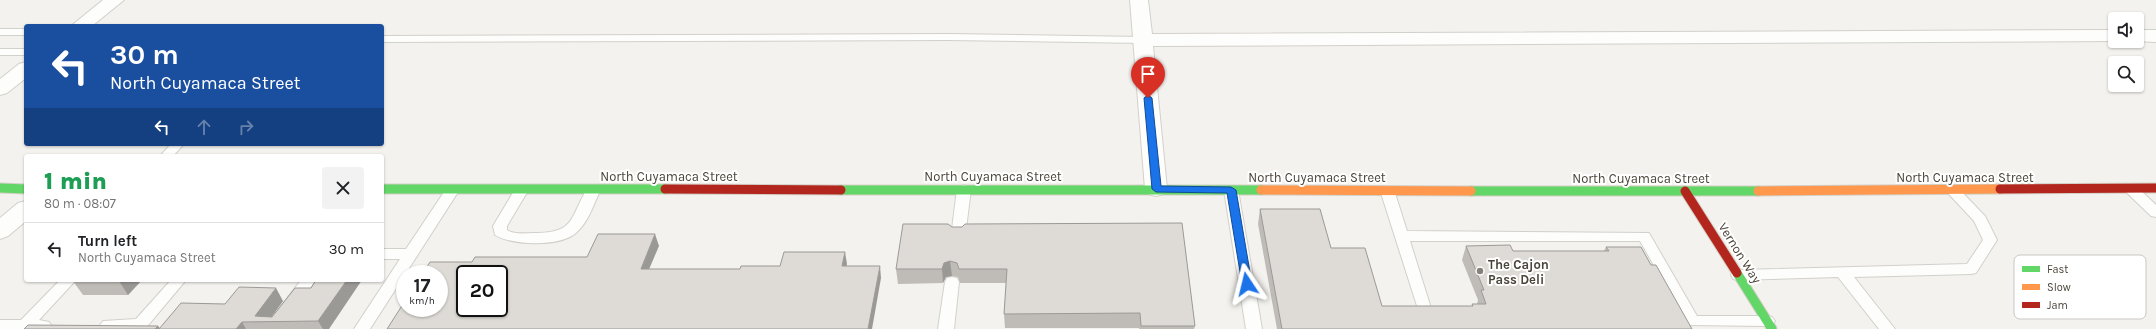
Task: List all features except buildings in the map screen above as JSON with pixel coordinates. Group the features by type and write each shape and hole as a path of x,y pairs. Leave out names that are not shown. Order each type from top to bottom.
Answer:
{"main road":[{"path":"0,188 24,189"},
{"name":"North Cuyamaca Street","path":"384,189 1156,189 1685,192 2156,188"},
{"name":"Vernon Way","path":"1685,192 1770,325"}],"street":[{"path":"83,24 115,0"},
{"path":"1139,0 1156,189"},
{"path":"1142,40 2108,36"},
{"path":"2144,36 2156,36"},
{"path":"0,89 24,70"},
{"path":"0,232 24,210"}],"lane":[{"path":"0,32 24,32"},
{"path":"384,39 948,37 1142,40"},
{"path":"0,52 24,52"},
{"path":"168,154 176,146"},
{"path":"2130,188 2156,213"},
{"path":"362,329 453,189"},
{"path":"522,189 500,226 500,232 508,238 550,238 566,235 573,229 594,189"},
{"path":"958,237 964,189"},
{"path":"1231,190 1254,329"},
{"path":"1387,190 1423,305"},
{"path":"1738,274 1971,269 1990,240 1980,219 1952,190"},
{"path":"1401,236 1644,236 1693,321 1770,325"},
{"path":"384,254 410,254"},
{"path":"1841,271 1887,329"},
{"path":"25,326 67,282"},
{"path":"94,326 140,325 177,282"},
{"path":"272,329 307,282"},
{"path":"946,329 952,282"},
{"path":"0,326 56,326"}],"traffic: fast":[{"path":"0,188 24,189"},
{"path":"384,189 665,189"},
{"path":"841,190 1261,190"},
{"path":"1471,191 1758,191"},
{"path":"1737,273 1772,329"}],"traffic: slow":[{"path":"1758,191 2000,189"},
{"path":"1261,190 1471,191"}],"traffic: jam":[{"path":"2000,189 2156,188"},
{"path":"665,189 841,190"},
{"path":"1685,191 1737,273"}],"place":[{"name":"The Cajon Pass Deli","path":"1480,271"}],"route":[{"path":"1148,98 1156,189 1231,190 1247,284"}]}
